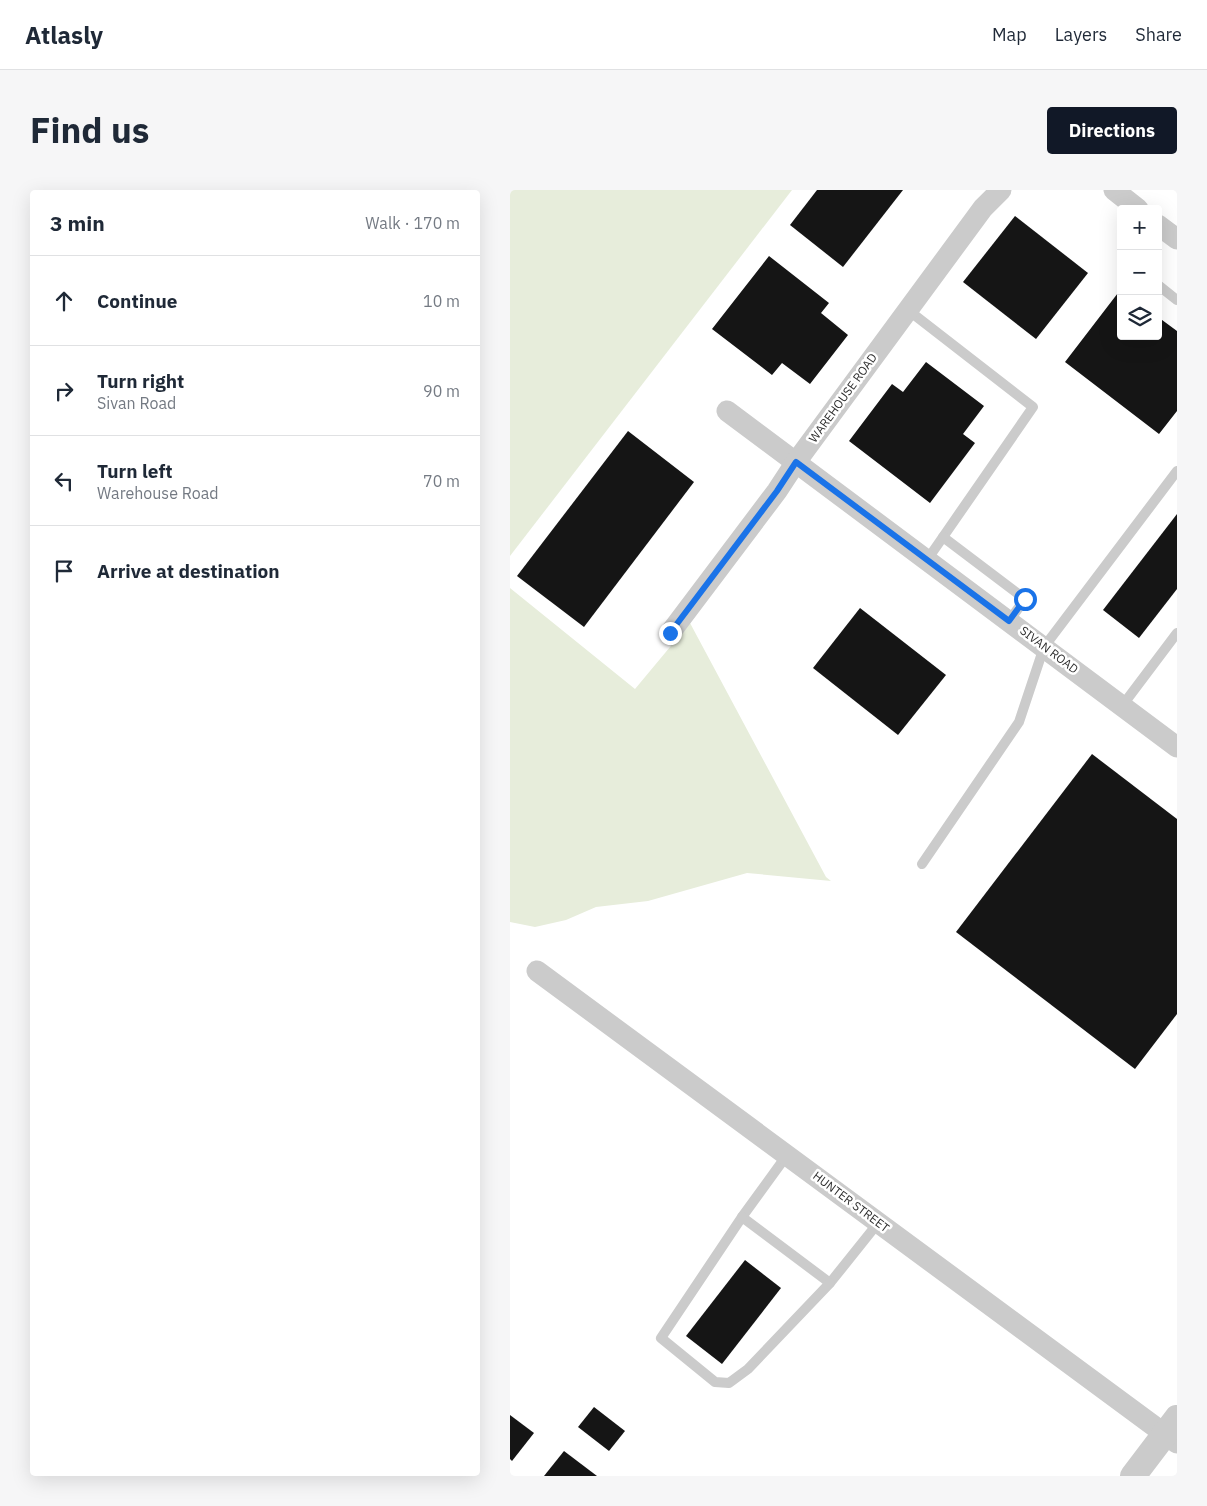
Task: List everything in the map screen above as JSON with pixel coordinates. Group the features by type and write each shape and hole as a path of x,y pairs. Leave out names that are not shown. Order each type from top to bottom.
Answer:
{"street":[{"name":"WAREHOUSE ROAD","path":"670,633 777,491 796,462 983,208 1001,190"},
{"path":"1114,190 1133,205"},
{"name":"SIVAN ROAD","path":"728,411 1177,746"},
{"name":"HUNTER STREET","path":"537,971 878,1222 1173,1432"},
{"path":"1133,1476 1173,1432"}],"lane":[{"path":"1162,288 1177,300"},
{"path":"908,310 1033,407 927,560"},
{"path":"922,864 1019,722 1044,647 1177,471"},
{"path":"943,537 1025,599 1009,621"},
{"path":"1122,706 1177,634"},
{"path":"787,1155 742,1217 661,1338 715,1382 729,1383 748,1369 830,1283 878,1222"},
{"path":"742,1217 830,1283"}],"green space":[{"path":"510,190 792,190 510,556"},
{"path":"510,588 635,689 690,623 826,877 831,881 747,873 648,901 596,907 566,920 535,927 510,922"}],"building":[{"path":"817,190 903,190 843,267 790,225"},
{"path":"1015,216 1088,273 1036,339 963,282"},
{"path":"769,256 829,303 821,313 848,335 810,384 782,363 772,375 712,329"},
{"path":"1117,294 1117,340 1162,340 1162,320 1177,331 1177,411 1159,434 1065,362"},
{"path":"926,362 984,406 963,434 975,443 930,503 849,441 892,384 903,392"},
{"path":"628,431 694,482 584,627 517,576"},
{"path":"1177,514 1177,589 1139,638 1103,610"},
{"path":"860,608 946,675 898,735 813,668"},
{"path":"1092,754 1177,819 1177,1014 1135,1069 956,932"},
{"path":"745,1260 781,1288 722,1364 686,1336"},
{"path":"594,1407 625,1431 609,1451 578,1427"},
{"path":"510,1415 534,1433 512,1461 510,1459"},
{"path":"564,1451 597,1476 544,1476"}],"route":[{"path":"670,633 777,491 796,462 1009,621 1025,599"}]}
